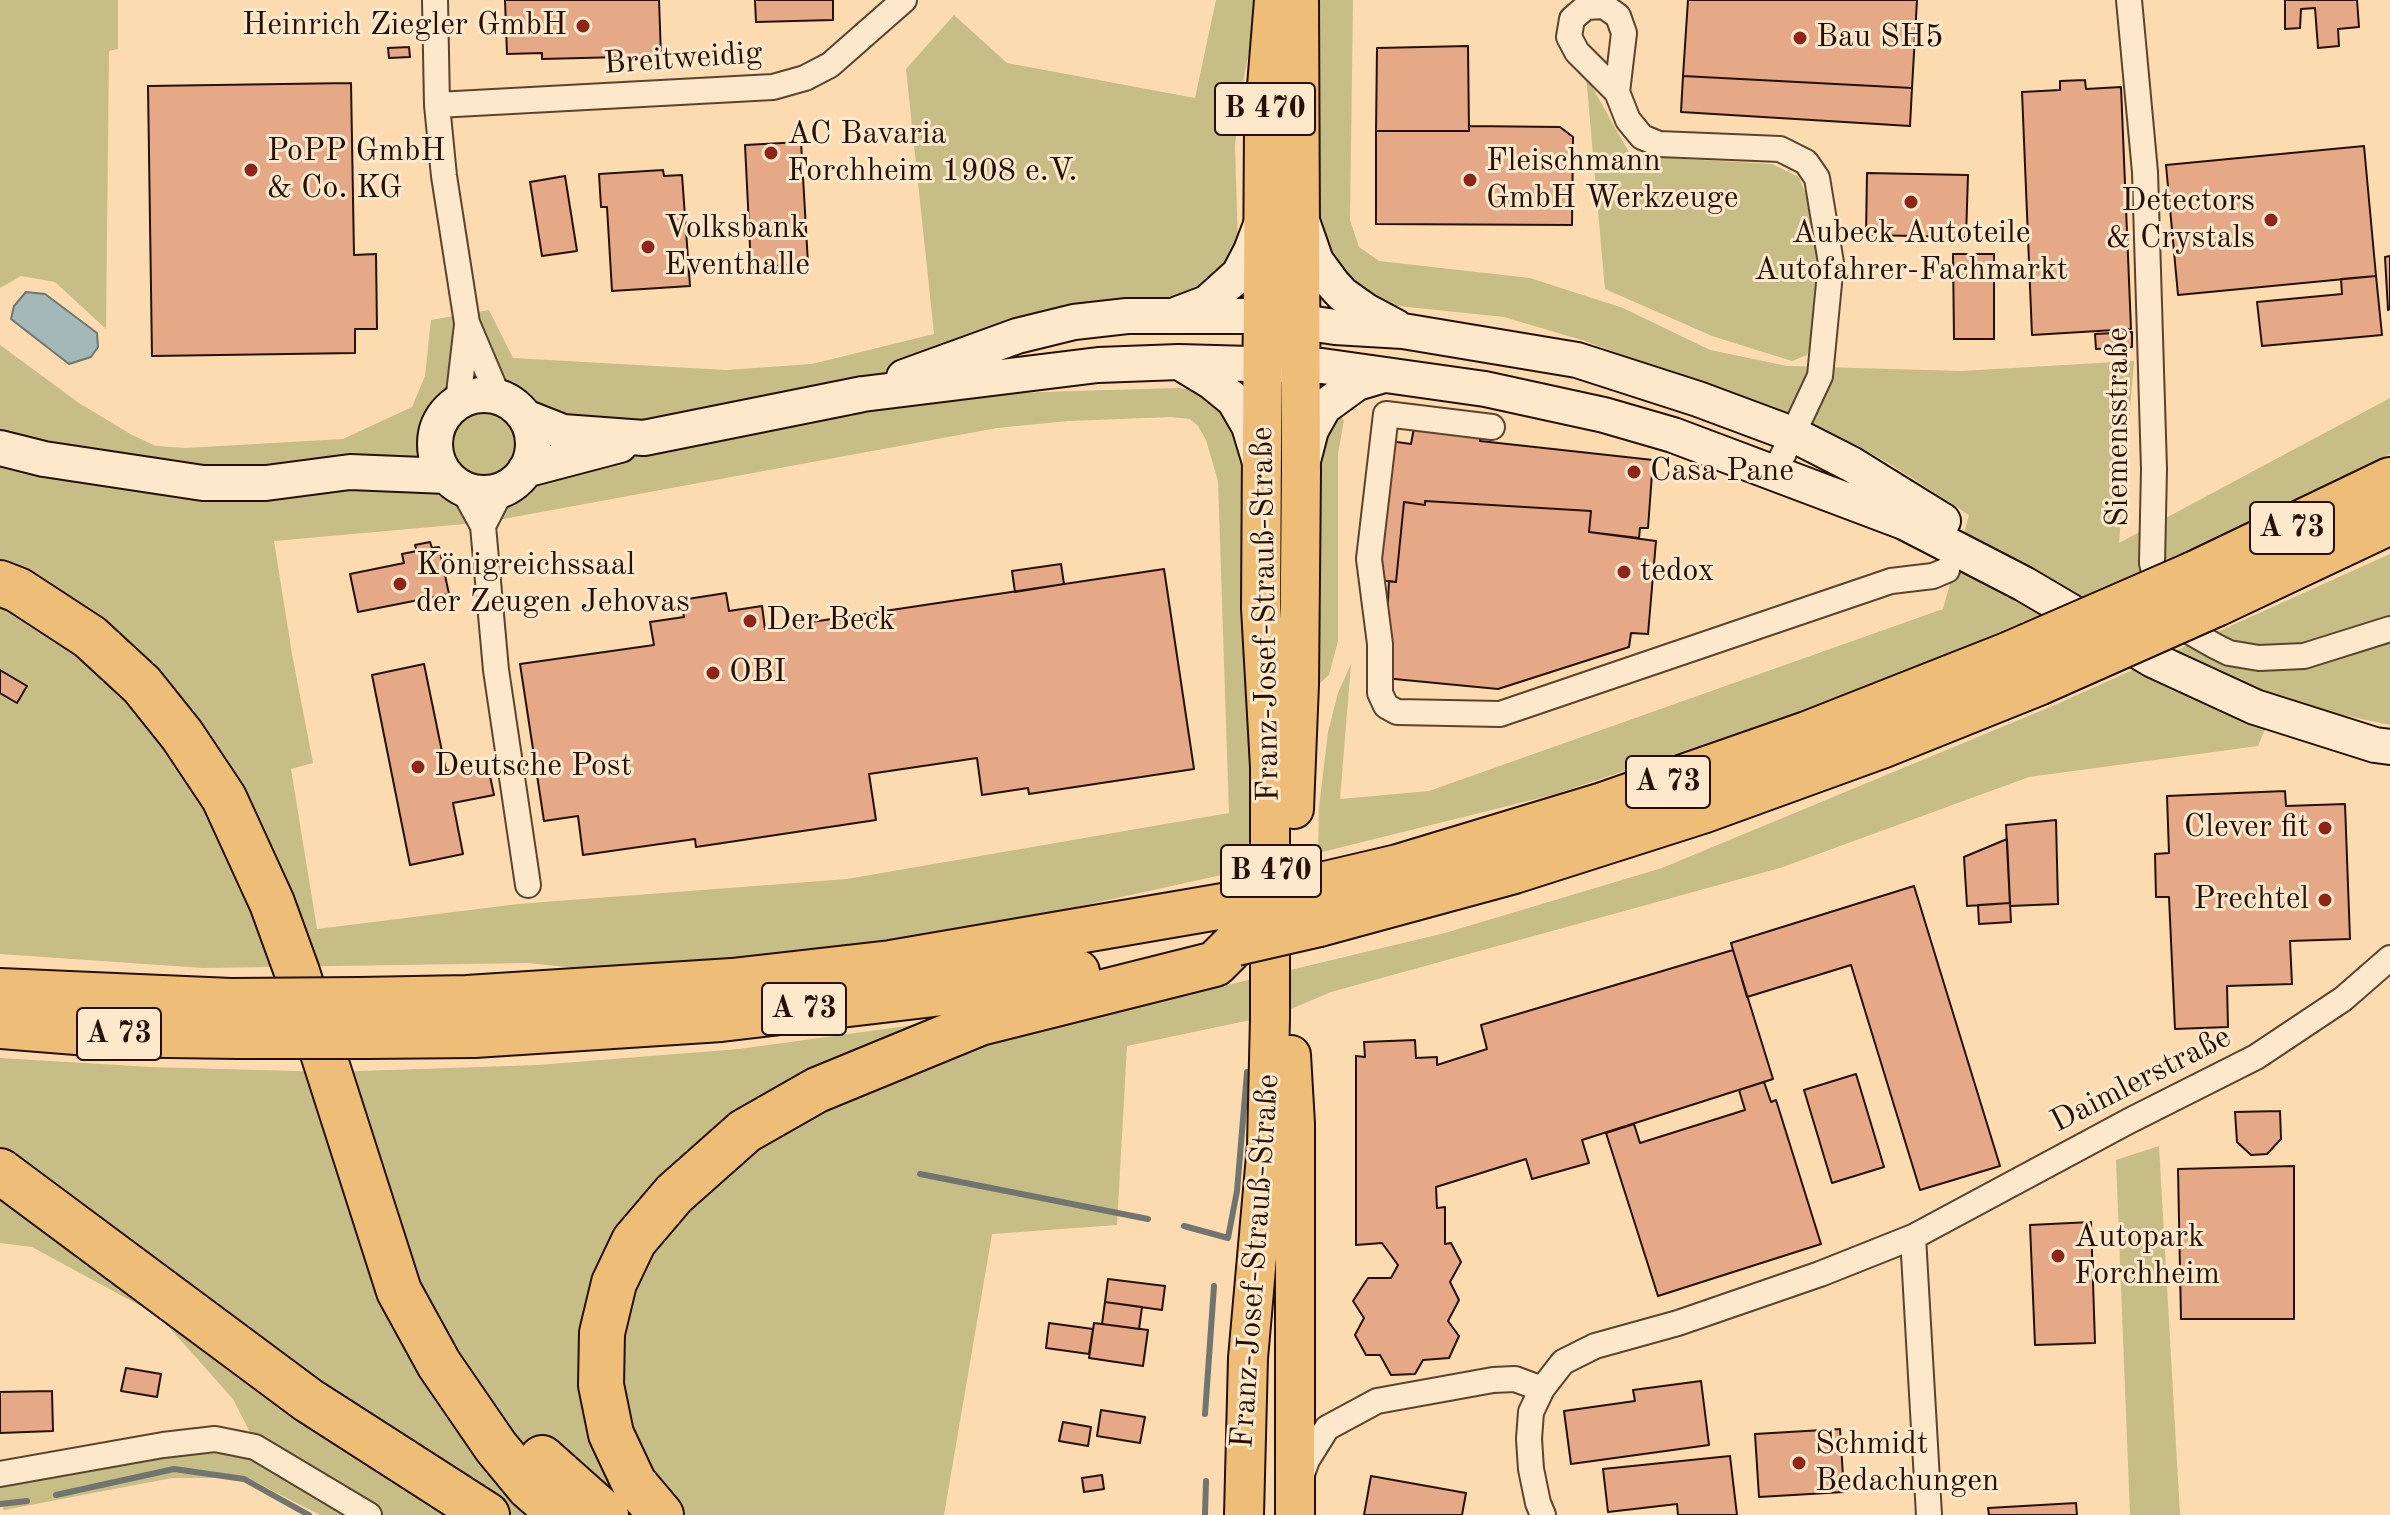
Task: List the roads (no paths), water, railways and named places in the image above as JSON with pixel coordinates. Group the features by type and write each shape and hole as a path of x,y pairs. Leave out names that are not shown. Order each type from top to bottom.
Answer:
{"highway":[{"name":"A 73","path":"2205,589 2390,480"},
{"name":"A 73","path":"0,991 235,1018 364,1018 467,998 732,981 1003,946 1236,924 1318,905 1514,871 1702,811 1881,746 2024,669 2205,589 2390,522"},
{"path":"0,583 18,590 90,637 142,685 182,735 224,798 272,903 399,1291 439,1364 504,1457 529,1487 561,1515"},
{"path":"661,1515 634,1483 611,1434 601,1385 602,1333 614,1283 634,1241 674,1194 745,1131 817,1090 980,1023 1215,964 1236,924"},
{"name":"A 73","path":"0,1026 101,1034 235,1018"},
{"path":"351,1137 413,1271 479,1383 538,1454 606,1515"},
{"path":"0,1171 308,1400 487,1515"}],"main road":[{"name":"Franz-Josef-Strauß-Straße","path":"1244,1515 1248,1358 1267,1145 1271,881 1270,767 1261,608 1262,316 1264,123 1274,0"},
{"name":"Franz-Josef-Strauß-Straße","path":"1296,1504 1295,1124 1290,1017 1301,471 1299,0"},
{"path":"1301,216 1316,261 1333,284 1366,311 1403,331"},
{"path":"1174,315 1207,303 1239,274 1263,218"},
{"path":"863,394 965,353 1074,322 1127,316 1262,316 1335,327 1403,331 1577,360 1698,399 1792,434 1851,464 1938,517 2024,584"},
{"path":"1179,362 1234,400 1249,426 1262,471"},
{"path":"0,448 44,459 203,483 266,483 350,472 454,482 482,493 644,438 863,394 1098,365 1262,363 1388,374 1526,396 1604,415 1673,435 1775,472 1904,522 2024,584 2153,660 2255,707 2390,747"},
{"path":"1301,471 1311,430 1324,407 1357,383 1388,374"},
{"path":"350,472 414,446 449,412 477,395 498,396 513,404 531,429 533,443 514,480"},
{"path":"449,412 435,436 435,450 439,464 454,482"},
{"path":"525,417 563,432 644,438"},
{"path":"1257,1271 1278,1280 1287,1296 1294,1320"}],"street":[{"path":"435,0 437,105 444,176 467,323 498,396"},
{"name":"Breitweidig","path":"437,105 773,87 805,78 830,65 904,0"},
{"name":"Siemensstraße","path":"2129,0 2145,172 2154,454 2152,563 2161,603 2185,629 2215,646 2229,653 2259,658 2304,656 2390,629"},
{"path":"1617,92 1628,120 1642,137 1659,144 1780,149 1806,162 1817,178 1831,263 1820,376 1775,472"},
{"path":"449,412 467,323"},
{"path":"1492,427 1386,414 1369,559 1380,644 1380,693 1386,706 1397,712 1500,714 1891,581 1933,576 1947,570"},
{"path":"483,526 514,480"},
{"path":"454,482 483,526 496,670 528,885"},
{"name":"Daimlerstraße","path":"1543,1515 1531,1469 1531,1412 1542,1389 1563,1362 1595,1346 1678,1323 1820,1274 1913,1237 2256,1057 2343,999 2389,961"},
{"path":"1913,1237 1929,1515"},
{"path":"1296,1504 1307,1460 1327,1428 1377,1401 1493,1380 1515,1379 1542,1389"},
{"path":"0,1474 147,1447 215,1439 255,1447 369,1515"}],"waterway":[{"path":"1184,1226 1228,1238 1237,1191 1247,1072"},
{"path":"920,1174 1148,1219"},
{"path":"1205,1414 1214,1286"},
{"path":"56,1495 174,1469 244,1479 309,1515"},
{"path":"1205,1515 1206,1481"},
{"path":"0,1504 27,1501"}],"place":[{"name":"Heinrich Ziegler GmbH","path":"583,26"},
{"name":"Bau SH5","path":"1800,38"},
{"name":"AC Bavaria Forchheim 1908 e.V.","path":"771,153"},
{"name":"PoPP GmbH & Co. KG","path":"251,170"},
{"name":"Fleischmann GmbH Werkzeuge","path":"1470,180"},
{"name":"Aubeck Autoteile Autofahrer-Fachmarkt","path":"1911,202"},
{"name":"Detectors & Crystals","path":"2271,220"},
{"name":"Volksbank Eventhalle","path":"648,247"},
{"name":"Casa Pane","path":"1634,472"},
{"name":"tedox","path":"1624,572"},
{"name":"Königreichssaal der Zeugen Jehovas","path":"400,584"},
{"name":"Der Beck","path":"750,621"},
{"name":"OBI","path":"713,673"},
{"name":"Deutsche Post","path":"418,767"},
{"name":"Clever fit","path":"2325,828"},
{"name":"Prechtel","path":"2325,900"},
{"name":"Autopark Forchheim","path":"2058,1256"},
{"name":"Schmidt Bedachungen","path":"1799,1463"}]}
